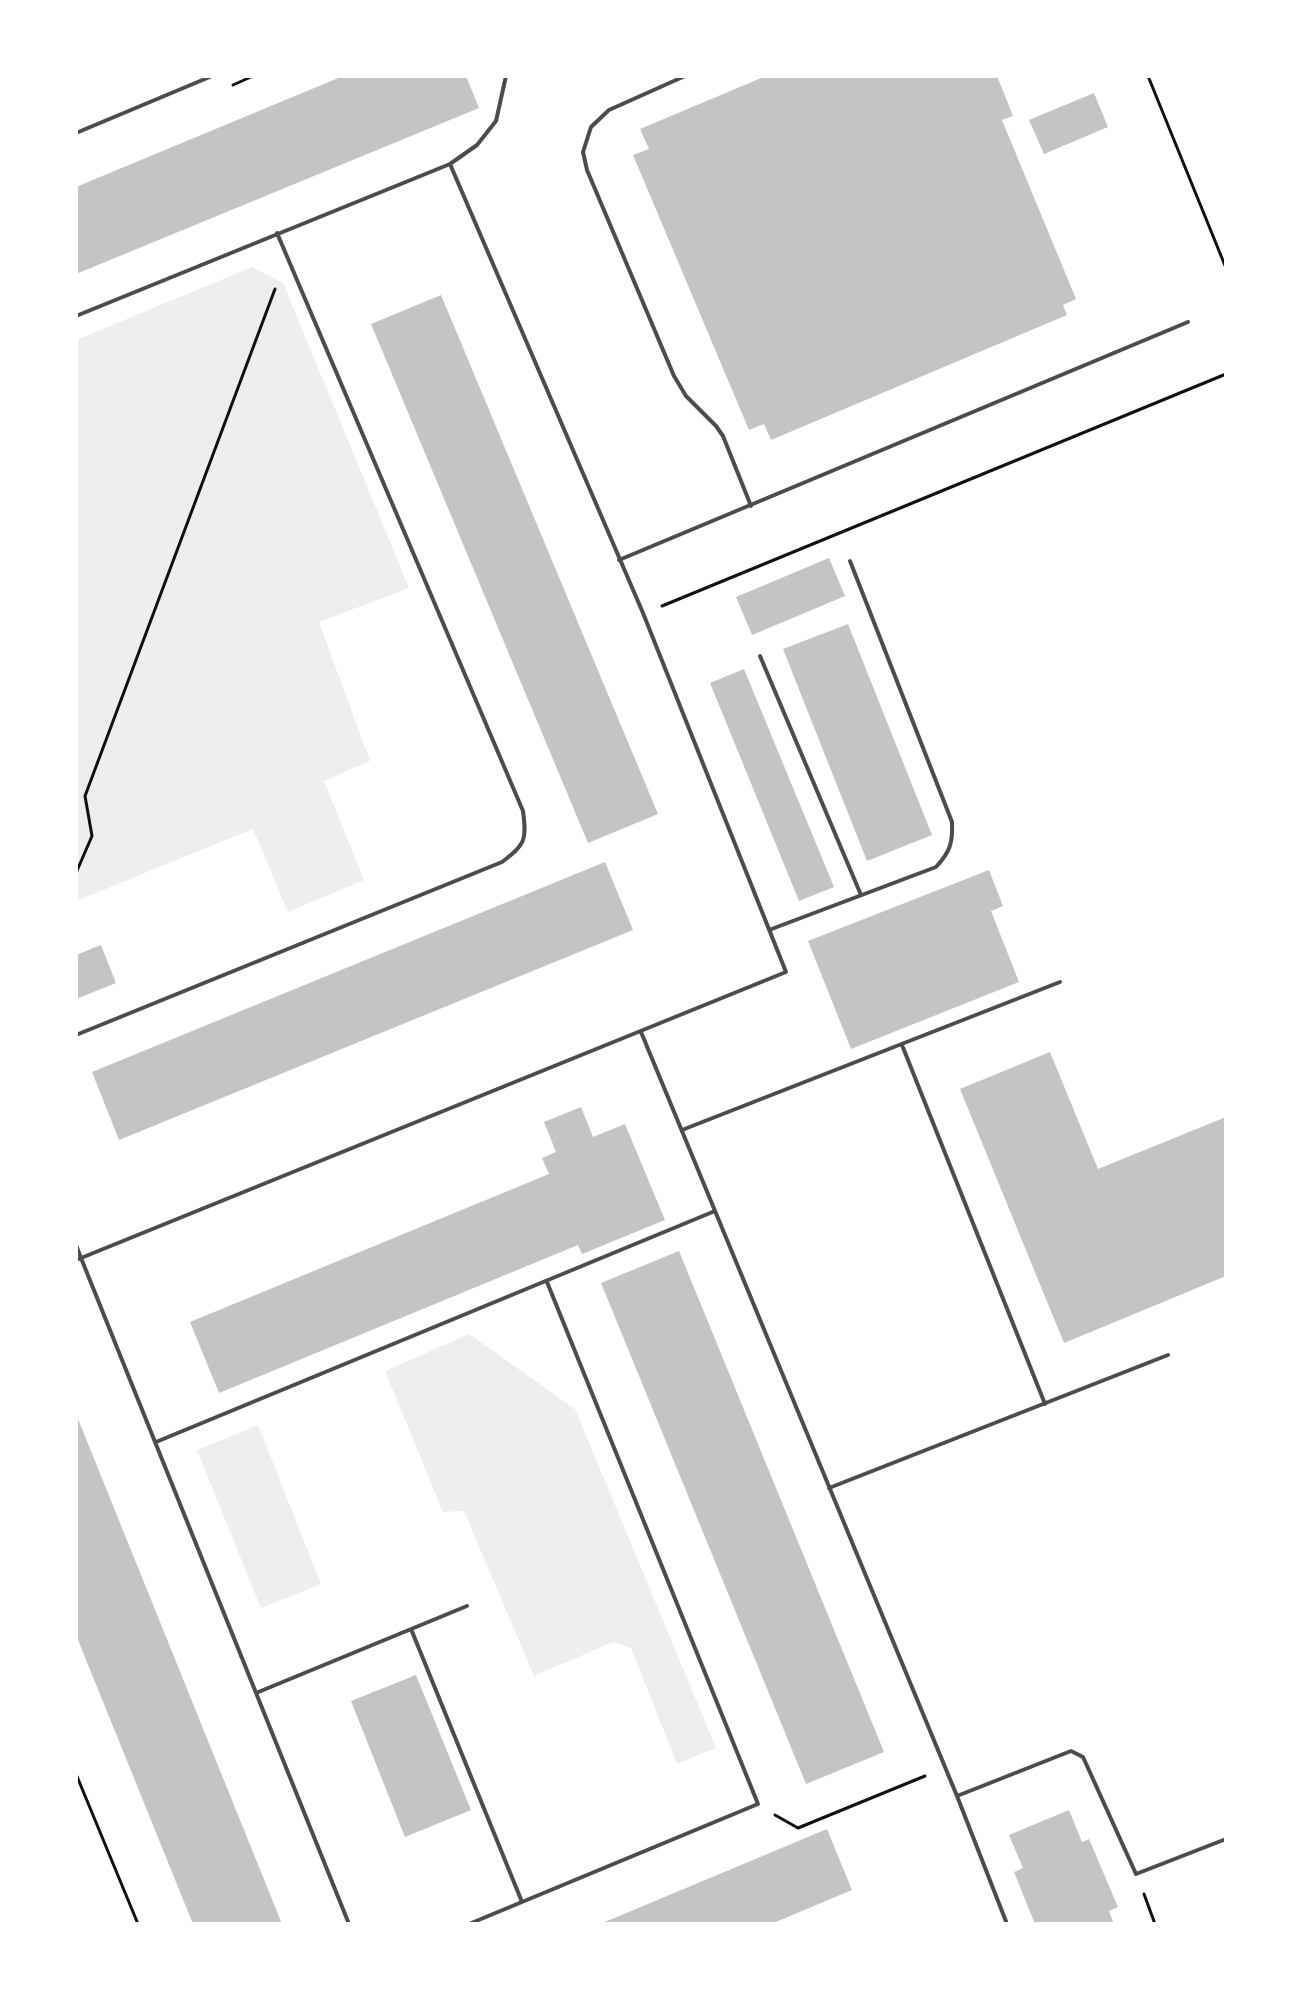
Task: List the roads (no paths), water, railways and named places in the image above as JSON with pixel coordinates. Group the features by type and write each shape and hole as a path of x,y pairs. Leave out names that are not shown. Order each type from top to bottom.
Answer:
{"lane":[{"path":"76,133 212,76"},
{"path":"76,316 450,164 477,145 496,120 506,76"},
{"path":"685,76 609,110 591,127 583,152 587,170 674,376 686,396 716,426 722,436 751,506"},
{"path":"76,1260 786,972 643,614 450,164"},
{"path":"76,1035 502,862 518,850 526,831 523,811 277,233"},
{"path":"619,560 1188,322"},
{"path":"769,930 936,867 948,854 953,836 952,822 850,561"},
{"path":"760,656 861,895"},
{"path":"682,1130 1060,982"},
{"path":"641,1032 957,1796 1007,1924"},
{"path":"902,1045 1045,1404"},
{"path":"156,1442 715,1211"},
{"path":"76,1245 349,1924"},
{"path":"469,1924 758,1804 547,1282"},
{"path":"829,1488 1168,1355"},
{"path":"256,1693 467,1606"},
{"path":"411,1629 522,1902"},
{"path":"957,1796 1071,1751 1083,1757 1136,1874 1226,1839"}]}
